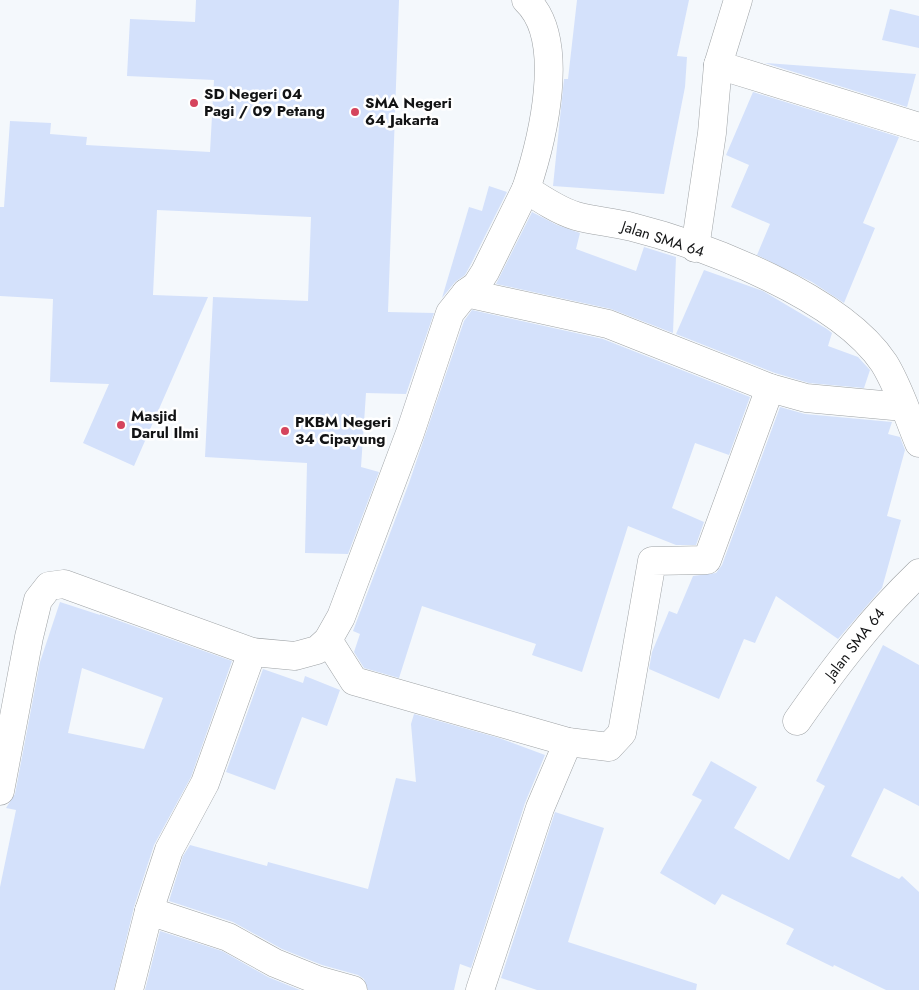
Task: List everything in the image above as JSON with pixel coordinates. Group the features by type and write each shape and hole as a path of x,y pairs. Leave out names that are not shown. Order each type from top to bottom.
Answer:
{"street":[{"path":"0,791 14,706 31,628 38,600 49,586 64,584 252,652 295,656 317,650 328,640 341,617 410,433 450,313 466,293 476,286 485,272 526,189 537,157 547,93 548,56 543,26 533,7 526,0"},
{"path":"695,248 712,133 718,65 738,0"},
{"path":"718,65 919,127"},
{"name":"Jalan SMA 64","path":"526,189 574,215 632,227 695,248 763,274 835,314 864,340 884,364 919,443"},
{"path":"466,293 608,324 770,388 806,398 904,407"},
{"path":"328,640 354,681 568,742 609,747 622,733 652,561 707,560 770,388"},
{"name":"Jalan SMA 64","path":"797,721 849,649 887,603 919,573"},
{"path":"129,990 149,911 169,850 205,782 252,652"},
{"path":"480,990 540,808 568,742"},
{"path":"149,911 228,937 275,963 318,980 353,990"}],"building":[{"path":"196,0 399,0 388,312 434,313 406,394 366,393 361,467 379,472 348,554 305,553 307,463 205,457 213,297 308,301 311,217 157,210 153,295 208,297 134,466 83,443 109,384 50,382 53,299 0,296 0,207 4,207 10,121 51,123 50,134 87,137 86,145 210,152 214,80 127,76 130,19 195,22"},
{"path":"577,0 689,0 677,56 687,57 685,87 664,194 553,186 564,79 568,79"},
{"path":"890,9 919,16 919,48 882,40"},
{"path":"766,63 916,74 907,107"},
{"path":"753,92 899,137 863,223 875,228 844,303 812,282 757,255 770,224 731,207 749,165 726,155"},
{"path":"489,186 507,192 465,275 455,282 442,298 469,207 482,211"},
{"path":"532,212 557,225 580,233 576,249 636,271 644,247 676,257 673,333 611,309 496,284"},
{"path":"704,270 763,291 827,329 832,333 828,346 858,357 870,370 864,388 809,383 775,373 676,334"},
{"path":"472,310 603,339 750,397 729,455 695,443 672,508 704,522 696,545 676,545 628,526 582,672 532,655 536,644 422,606 399,678 364,668 354,652 360,634 353,631 409,483 464,321"},
{"path":"780,407 805,414 892,422 888,434 900,437 905,450 887,516 901,520 882,588 838,639 776,596 755,643 744,639 719,699 649,669 652,652 669,611 677,614 693,576 716,573 722,565"},
{"path":"60,602 100,614 232,661 191,777 154,845 134,907 114,990 0,990 0,887 16,810 6,808 15,794 40,662","holes":["82,668 163,698 144,749 68,733"]},
{"path":"883,645 919,665 919,806 884,788 851,856 899,879 902,876 919,892 919,990 886,990 834,965 833,967 786,944 794,929 722,894 715,905 660,873 702,800 692,795 711,761 757,787 734,828 789,860 825,786 816,781"},
{"path":"263,669 303,683 305,676 340,690 327,726 302,717 275,790 226,772"},
{"path":"414,714 499,738 545,755 525,803 471,968 460,964 454,990 368,990 364,979 358,975 322,965 282,949 233,922 169,901 183,856 190,845 267,866 268,862 368,889 396,778 416,782 411,724"},
{"path":"555,812 604,828 568,942 697,984 696,990 537,990 501,978"},
{"path":"160,931 222,951 268,977 300,990 145,990"}],"place":[{"name":"SD Negeri 04 Pagi / 09 Petang","path":"194,103"},
{"name":"SMA Negeri 64 Jakarta","path":"355,112"},
{"name":"Masjid Darul Ilmi","path":"121,425"},
{"name":"PKBM Negeri 34 Cipayung","path":"285,431"}]}
